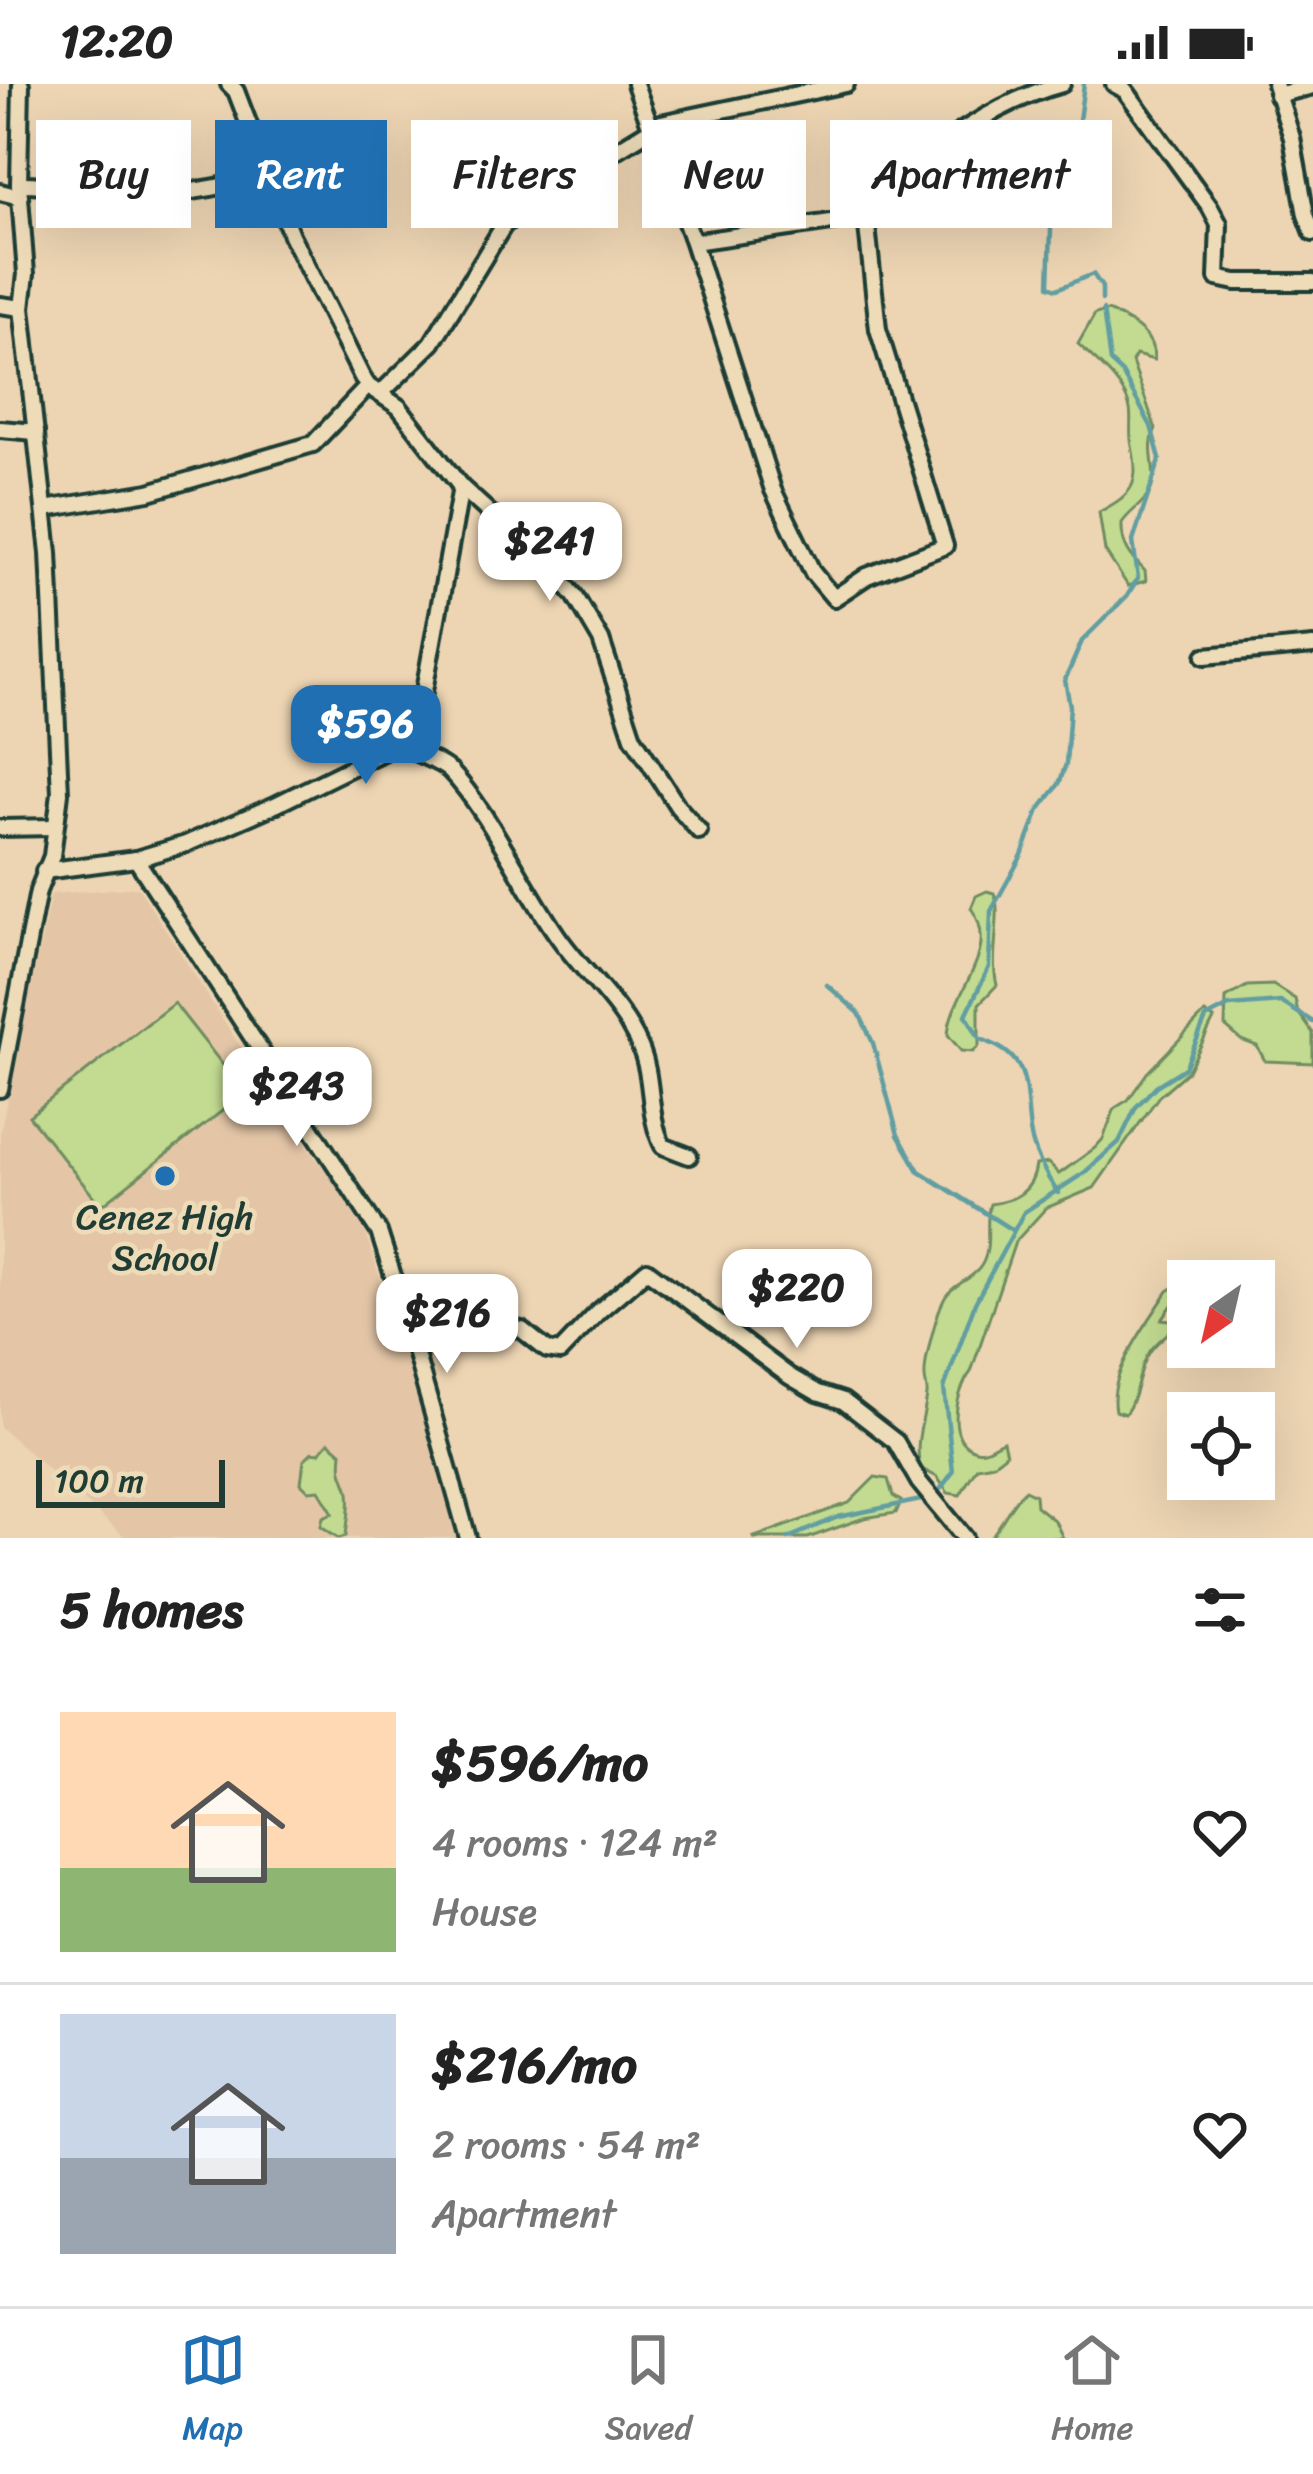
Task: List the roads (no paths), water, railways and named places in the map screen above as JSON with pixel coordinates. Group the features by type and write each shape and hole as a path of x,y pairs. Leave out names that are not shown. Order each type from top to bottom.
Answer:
{"street":[{"path":"0,1089 44,871 52,856 60,793 45,508 22,308 21,84"},
{"path":"229,84 245,120"},
{"path":"635,84 646,120"},
{"path":"681,120 846,84"},
{"path":"982,120 1062,84"},
{"path":"1114,84 1125,90 1210,207 1219,224 1217,278 1313,282"},
{"path":"1313,86 1276,90 1313,233"},
{"path":"45,508 149,492 313,444 432,344 504,225 642,133"},
{"path":"0,192 50,183 105,194 215,188"},
{"path":"693,242 830,222"},
{"path":"289,228 374,389 412,422 461,487 575,596 601,640 633,737 699,831"},
{"path":"688,228 773,490 813,574 834,598 867,576 945,546 878,329 867,228"},
{"path":"0,305 22,308"},
{"path":"0,429 36,432"},
{"path":"44,871 136,859 186,844 403,742 422,702 461,487"},
{"path":"1205,656 1313,646"},
{"path":"403,742 448,770 558,937 619,1010 641,1048 651,1092 652,1126 663,1146 689,1156"},
{"path":"0,828 55,827"},
{"path":"136,859 379,1232 468,1538"},
{"path":"400,1298 449,1315 522,1330 547,1350 560,1352 622,1289 646,1270 657,1274 685,1301 789,1376 818,1394 843,1400 896,1442 919,1482 964,1538"}],"waterway":[{"path":"1079,120 1084,84"},
{"path":"1051,229 1049,286 1057,289 1093,274 1102,287 1102,300"},
{"path":"1058,1193 1034,1147 1017,1063 980,1039 966,1015 989,967 991,911 1066,764 1070,706 1065,680 1082,641 1127,596 1138,578 1133,541 1160,459 1151,426 1122,373 1110,362 1103,310"},
{"path":"827,985 859,1013 873,1043 898,1135 919,1171 1012,1230"},
{"path":"936,1495 953,1472 944,1388 975,1303 1024,1212 1084,1173 1119,1142 1136,1107 1156,1086 1185,1068 1206,1018 1229,1006 1281,1002 1313,1022"},
{"path":"788,1538 838,1517 926,1499"}],"place":[{"name":"Cenez High School","path":"165,1176"}]}
